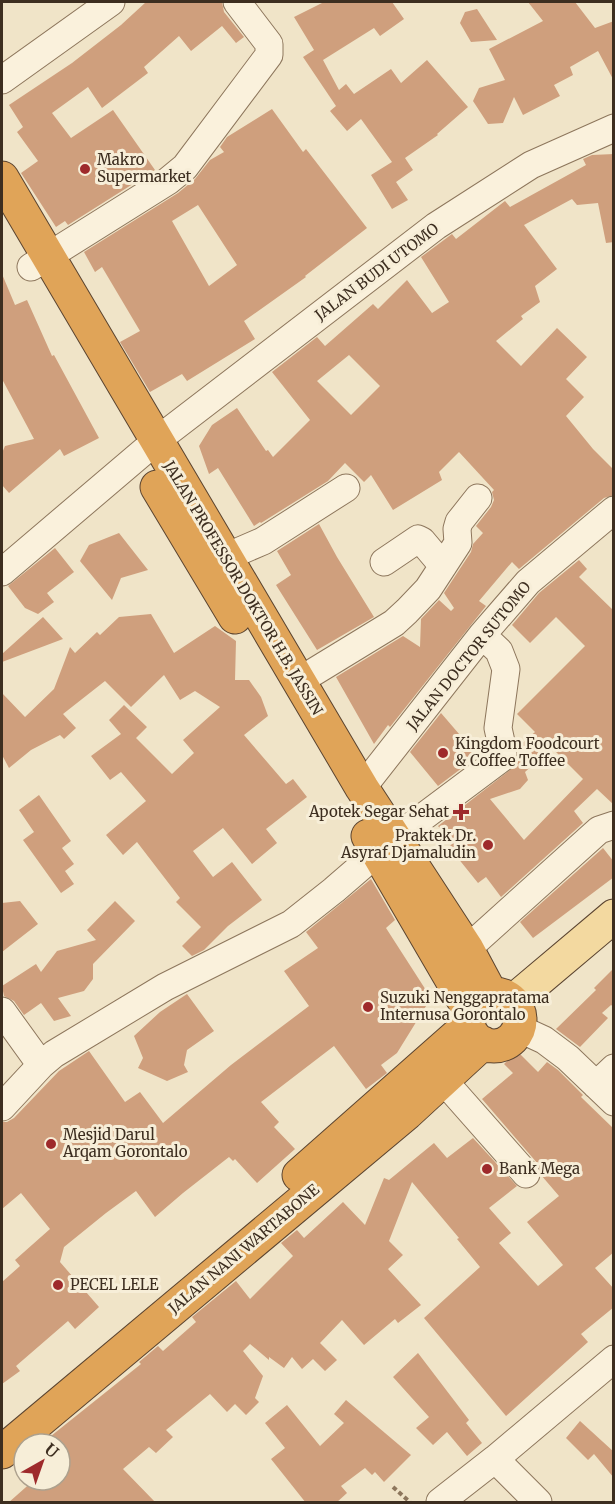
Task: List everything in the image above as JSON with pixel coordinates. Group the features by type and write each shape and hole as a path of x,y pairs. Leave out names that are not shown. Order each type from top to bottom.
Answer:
{"highway":[{"name":"JALAN PROFESSOR DOKTOR H.B. JASSIN","path":"2,178 39,262 147,448 294,687 490,1017"},
{"name":"JALAN PROFESSOR DOKTOR H.B. JASSIN","path":"2,216 39,262"},
{"name":"JALAN PROFESSOR DOKTOR H.B. JASSIN","path":"147,448 226,557 294,687 362,788 386,845 466,949 490,1017"},
{"name":"JALAN NANI WARTABONE","path":"2,1426 407,1113 443,1080 490,1017"},
{"name":"JALAN NANI WARTABONE","path":"2,1452 171,1297 260,1210 490,1017"}],"main road":[{"name":"JALAN NANI WARTABONE","path":"490,1017 614,916"}],"street":[{"path":"2,80 111,2"},
{"path":"39,262 177,174 185,167 262,67 269,55 269,44 237,2"},
{"name":"JALAN BUDI UTOMO","path":"2,572 147,448 436,226 531,165 614,128"},
{"path":"226,557 263,541 346,488"},
{"path":"294,687 394,623 428,589 458,543 459,522 478,498"},
{"name":"JALAN DOCTOR SUTOMO","path":"362,788 482,635 528,582 614,510"},
{"path":"384,562 418,539 443,566"},
{"path":"2,1107 40,1065 54,1054 155,993 291,924 386,845 502,758 503,751 498,728 506,669 499,651 482,635"},
{"path":"466,949 599,830 614,825"},
{"path":"2,1011 40,1065"},
{"path":"490,1017 544,1040 608,1085"},
{"path":"443,1080 526,1174"},
{"path":"440,1503 614,1359"},
{"path":"495,1459 538,1503"}],"path":[{"path":"393,1487 410,1503"}],"building":[{"path":"146,2 222,2 224,12 244,37 236,43 222,26 191,51 179,36 144,67 148,73 102,108 88,87 52,113 71,138 113,110 155,170 68,225 65,221 56,227 21,173 38,161 17,132 23,127 9,105 72,63 121,25"},
{"path":"324,2 392,2 404,19 380,36 374,28 323,60 339,90 346,84 354,94 391,69 401,83 427,60 468,107 438,135 405,158 413,170 396,182 408,200 392,209 371,175 392,162 361,119 347,131 330,111 336,106 303,57 314,50 294,17"},
{"path":"528,2 575,2 595,28 614,21 614,81 598,51 570,67 573,75 554,85 560,96 523,115 514,97 503,123 488,124 473,101 479,88 505,80 489,49 543,21"},
{"path":"477,9 497,40 471,42 460,23 465,12"},
{"path":"272,109 303,152 306,149 367,228 306,277 244,321 255,339 187,381 182,374 150,392 120,342 140,331 102,267 95,272 84,252 178,193 195,179 210,160 224,152 220,147 227,137","holes":["198,205 237,265 209,286 172,221"]},
{"path":"614,154 614,242 606,243 598,203 577,205 572,199 524,225 557,269 535,286 540,302 521,316 523,319 496,341 521,366 557,328 587,357 566,379 584,397 566,416 614,470 614,495 604,498 519,569 512,562 479,601 486,606 374,744 336,677 403,636 420,647 421,619 439,600 451,611 454,608 444,593 471,552 473,544 483,533 476,526 491,507 494,490 459,452 439,472 442,480 393,510 371,475 364,482 345,463 328,481 254,526 218,468 209,474 199,446 212,425 237,408 266,451 268,450 273,457 310,420 272,372 317,337 325,346 373,304 378,309 407,280 432,313 449,302 421,257 452,234 456,239 505,201 510,207 586,165 583,159 592,155","holes":["349,355 380,386 351,415 317,381"]},
{"path":"2,274 15,305 27,300 52,356 54,355 99,438 64,456 60,449 9,493 2,485 2,453 5,446 34,439 2,379"},
{"path":"319,524 374,617 317,650 276,585 291,575 277,551"},
{"path":"119,533 148,570 121,578 112,600 80,561 89,545"},
{"path":"55,548 74,572 47,593 54,602 38,614 25,608 8,586"},
{"path":"579,560 587,569 579,577 614,611 614,805 597,789 574,811 583,823 501,897 486,877 478,883 449,847 452,844 438,826 515,766 518,747 535,732 517,714 585,646 556,617 530,643 512,625 539,593","holes":["552,748 583,779 524,840 490,799 520,789 528,780 525,772"]},
{"path":"151,614 174,653 215,626 236,641 235,680 249,680 261,697 268,716 244,735 286,784 293,779 307,797 266,829 277,843 252,864 223,828 193,851 213,877 232,862 262,900 228,926 204,950 192,956 182,946 201,927 176,902 180,898 137,842 123,855 106,835 146,801 121,772 110,780 91,756 121,734 109,720 124,705 147,727 136,738 172,774 194,753 183,740 220,707 195,691 180,700 164,675 131,707 105,681 63,714 76,728 64,739 60,735 31,750 9,768 2,755 2,693 25,717 54,689 70,647 75,653 97,632 100,635 119,617"},
{"path":"43,617 63,639 2,662 2,654"},
{"name":"Kingdom Foodcourt & Coffee Toffee","path":"441,713 478,756 438,786 410,752"},
{"path":"39,795 71,841 62,848 74,864 65,871 74,884 61,893 23,840 34,832 19,810"},
{"path":"603,848 614,862 614,877 533,938 520,922"},
{"path":"371,879 395,920 386,928 431,998 397,1053 381,1065 387,1073 366,1089 334,1046 261,1102 279,1122 274,1127 295,1149 257,1183 235,1159 233,1161 229,1157 155,1217 136,1191 106,1213 64,1247 60,1262 99,1307 75,1329 68,1321 16,1366 20,1371 2,1384 2,1282 20,1266 15,1260 50,1229 21,1193 2,1209 2,1122 14,1118 59,1071 89,1051 125,1102 140,1092 163,1123 231,1065 309,1006 284,971 318,948 306,932"},
{"path":"20,901 38,924 2,952 2,903"},
{"path":"115,901 135,921 93,964 93,979 84,991 58,998 71,1016 54,1021 41,1003 24,1015 14,1001 4,996 2,986 36,964 41,972 57,951 96,940 87,930"},
{"path":"614,968 614,1007 611,1005 602,1013 608,1018 580,1047 556,1029 596,990 594,988"},
{"path":"187,994 214,1031 187,1050 184,1065 188,1072 167,1081 138,1068 143,1058 134,1036 160,1012"},
{"path":"517,1051 538,1072 547,1062 583,1095 581,1097 614,1129 614,1252 595,1268 614,1289 614,1307 581,1334 588,1342 506,1416 424,1318 480,1267 412,1182 389,1241 403,1255 388,1269 421,1305 398,1323 395,1319 364,1345 342,1320 320,1343 337,1360 325,1371 313,1359 302,1369 292,1357 284,1368 269,1357 269,1360 250,1344 243,1351 263,1376 255,1398 259,1402 246,1415 235,1404 227,1412 210,1394 166,1430 173,1437 156,1453 149,1447 123,1469 156,1503 8,1503 20,1492 72,1492 72,1432 56,1432 141,1364 139,1362 158,1346 163,1351 196,1322 192,1317 236,1281 250,1299 293,1256 281,1243 297,1230 304,1238 343,1202 365,1225 384,1178 389,1180 434,1143 447,1158 473,1138 517,1186 489,1208 511,1233 499,1243 538,1286 563,1265 527,1222 559,1196 541,1175 538,1164 482,1099 513,1073 504,1064"},
{"path":"418,1353 469,1420 466,1423 482,1443 467,1456 447,1432 433,1445 416,1428 429,1417 393,1377"},
{"path":"346,1400 411,1455 384,1482 375,1472 372,1475 365,1468 341,1486 347,1493 336,1503 306,1503 271,1459 285,1448 265,1423 287,1405 320,1446 344,1423 334,1414"},
{"path":"580,1421 614,1452 614,1478 594,1454 588,1460 566,1438"}],"place":[{"name":"Makro Supermarket","path":"85,169"},
{"name":"Kingdom Foodcourt & Coffee Toffee","path":"443,753"},
{"name":"Apotek Segar Sehat","path":"461,812"},
{"name":"Praktek Dr. Asyraf Djamaludin","path":"488,845"},
{"name":"Suzuki Nenggapratama Internusa Gorontalo","path":"368,1007"},
{"name":"Mesjid Darul Arqam Gorontalo","path":"51,1144"},
{"name":"Bank Mega","path":"487,1169"},
{"name":"PECEL LELE","path":"58,1285"}]}
